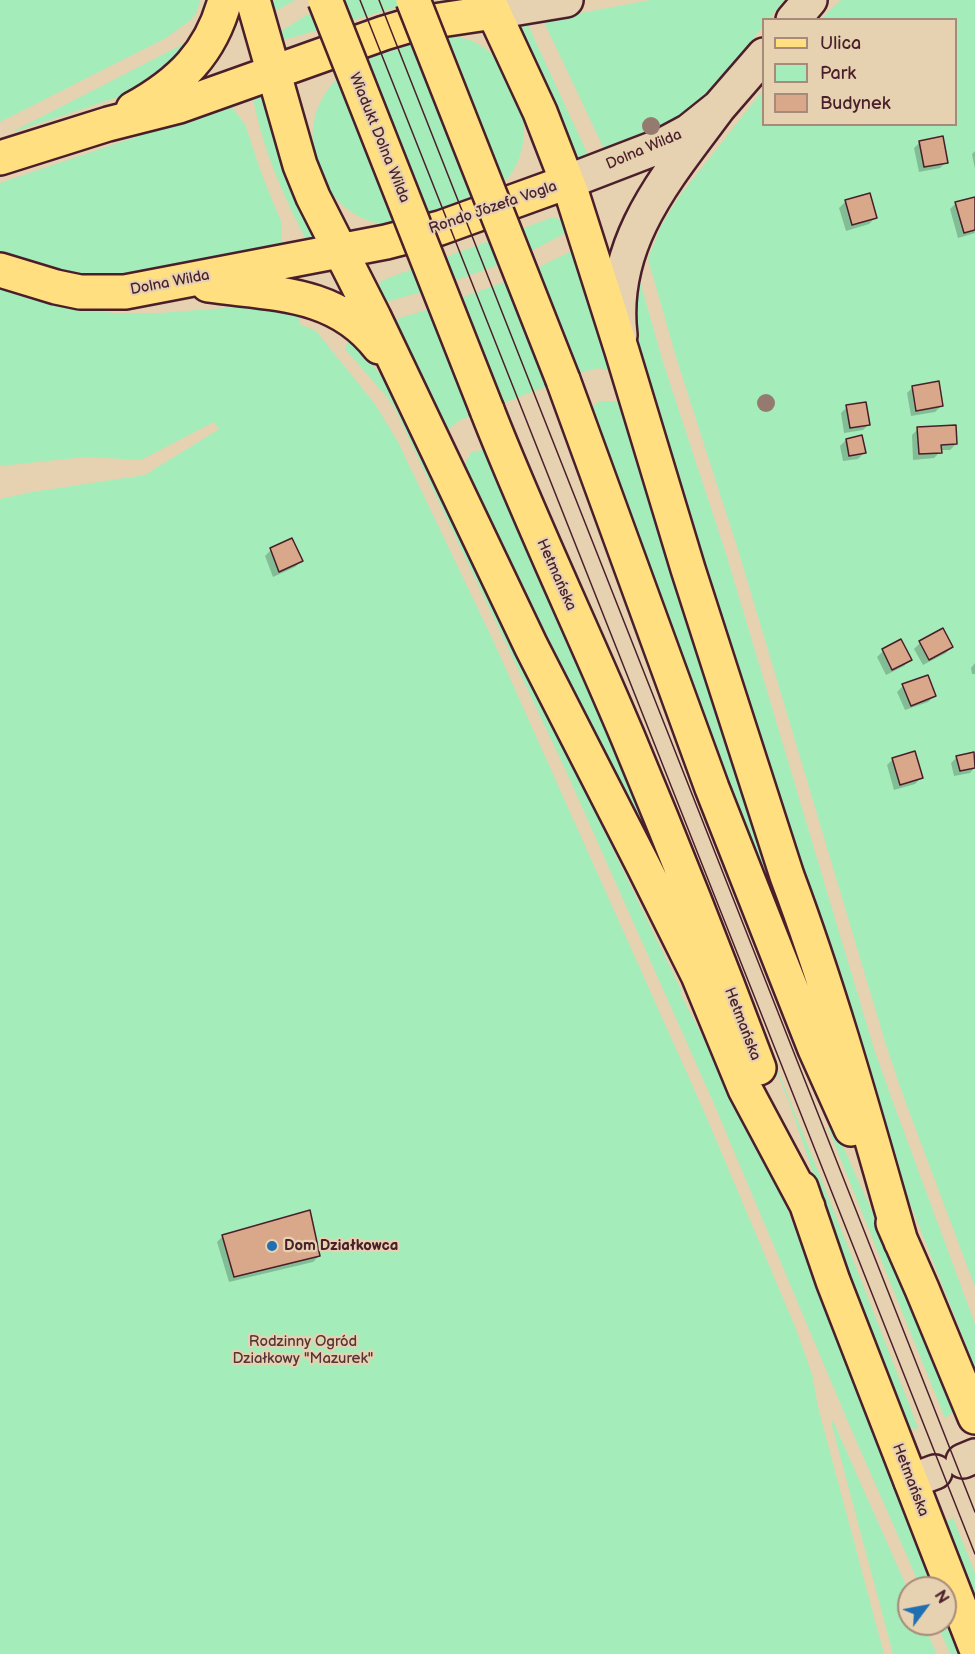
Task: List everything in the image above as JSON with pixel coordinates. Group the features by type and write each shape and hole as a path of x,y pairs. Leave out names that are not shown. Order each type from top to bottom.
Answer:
{"main road":[{"path":"108,124 165,90 194,62 213,34 225,0"},
{"path":"253,0 300,165 313,197 531,646 698,975 744,1089 808,1207"},
{"name":"Wiadukt Dolna Wilda","path":"325,0 487,410"},
{"path":"413,0 563,380 712,788 815,1049 901,1242 975,1417"},
{"path":"0,158 108,124 179,106 384,33 491,6"},
{"name":"Rondo Józefa Vogla","path":"340,250 386,242 440,228 567,182 540,112 491,6"},
{"path":"567,182 622,351 688,569 859,1096 901,1242"},
{"name":"Dolna Wilda","path":"0,270 80,292 124,292 340,250"},
{"path":"183,281 285,295 332,308 347,315 372,337 403,379"},
{"name":"Hetmańska","path":"487,410 665,827 747,1038 833,1281 946,1468 975,1646"}],"street":[{"path":"491,6 566,0"},
{"path":"795,18 810,0"},
{"name":"Dolna Wilda","path":"567,182 677,138 719,108 762,58"},
{"path":"622,351 618,311 620,290 628,251 637,228 659,189 719,108"}],"green space":[{"path":"0,0 200,0 192,19 166,38 0,122"},
{"path":"268,0 295,0 272,13"},
{"path":"343,0 422,0 280,41 278,33 305,16"},
{"path":"650,0 784,0 770,18 762,18 762,27 707,98 681,120 605,151 543,20"},
{"path":"841,0 975,0 975,1287 886,1045 739,553 676,357 648,259 661,226 678,198 762,91 762,126 957,126 957,18 822,18"},
{"path":"527,23 589,157 581,158 574,155 522,36 522,29"},
{"path":"440,35 459,37 477,43 491,54 502,70 523,118 523,143 515,168 505,181 482,196 411,221 398,225 387,225 363,218 343,206 328,188 318,167 313,144 314,121 322,99 337,79 359,63 400,46"},
{"path":"191,40 191,51 136,91 14,132 14,131"},
{"path":"265,93 318,239 307,241 268,153 253,97"},
{"path":"230,105 245,124 282,224 282,246 108,279 85,278 0,255 0,183"},
{"path":"551,218 558,218 562,221 568,232 513,260 422,292 382,303 378,288 383,280"},
{"path":"574,250 612,369 599,368 583,372 460,420 444,433 390,321 518,277"},
{"path":"635,264 663,362 727,557 874,1049 975,1324 975,1368 894,1162 635,341"},
{"name":"Rodzinny Ogród Działkowy \"Mazurek\"","path":"0,286 63,306 114,313 158,313 266,305 301,309 299,324 316,331 375,404 398,442 492,638 703,1109 796,1329 812,1374 818,1407 884,1654 0,1654 0,499 145,475 219,429 214,422 141,460 86,457 0,466"},
{"path":"349,339 374,366 394,397 682,992 680,993 754,1136 786,1206 929,1576 916,1576 714,1104 566,771 395,409 345,349"},
{"path":"599,401 617,401 664,551 669,550 787,923 785,927 782,926 751,846 589,407"},
{"path":"486,448 599,710 699,954 563,679 567,676 464,465 472,451"},
{"path":"722,933 846,1242 918,1428 916,1429 906,1427 842,1259 790,1105"},
{"path":"833,1124 956,1406 953,1412 945,1418 828,1128"},
{"path":"833,1421 902,1576 897,1576 897,1636 929,1636 937,1654 893,1654 831,1422"},
{"path":"953,1518 975,1573 975,1606 944,1526 948,1520"},
{"path":"942,1636 953,1636 960,1654 950,1654"}],"building":[{"path":"943,136 948,163 924,167 919,141"},
{"path":"870,193 877,218 852,225 845,200"},
{"path":"975,197 975,230 964,233 955,202"},
{"path":"939,381 943,406 916,411 912,386"},
{"path":"866,402 870,425 850,428 846,405"},
{"path":"956,425 957,444 941,445 942,453 919,454 917,427"},
{"path":"862,435 866,453 849,456 846,439"},
{"path":"292,538 303,561 279,572 270,548"},
{"path":"943,628 953,647 929,660 919,641"},
{"path":"901,639 912,660 892,670 882,649"},
{"path":"928,675 936,696 911,706 902,684"},
{"path":"915,751 923,778 900,785 892,758"},
{"path":"974,752 975,768 960,771 956,756"},
{"name":"Dom Działkowca","path":"310,1210 320,1256 234,1277 222,1235"}],"tram line":[{"path":"360,0 975,1554"},
{"path":"379,0 975,1512"}],"place":[{"name":"Dom Działkowca","path":"272,1246"}]}
